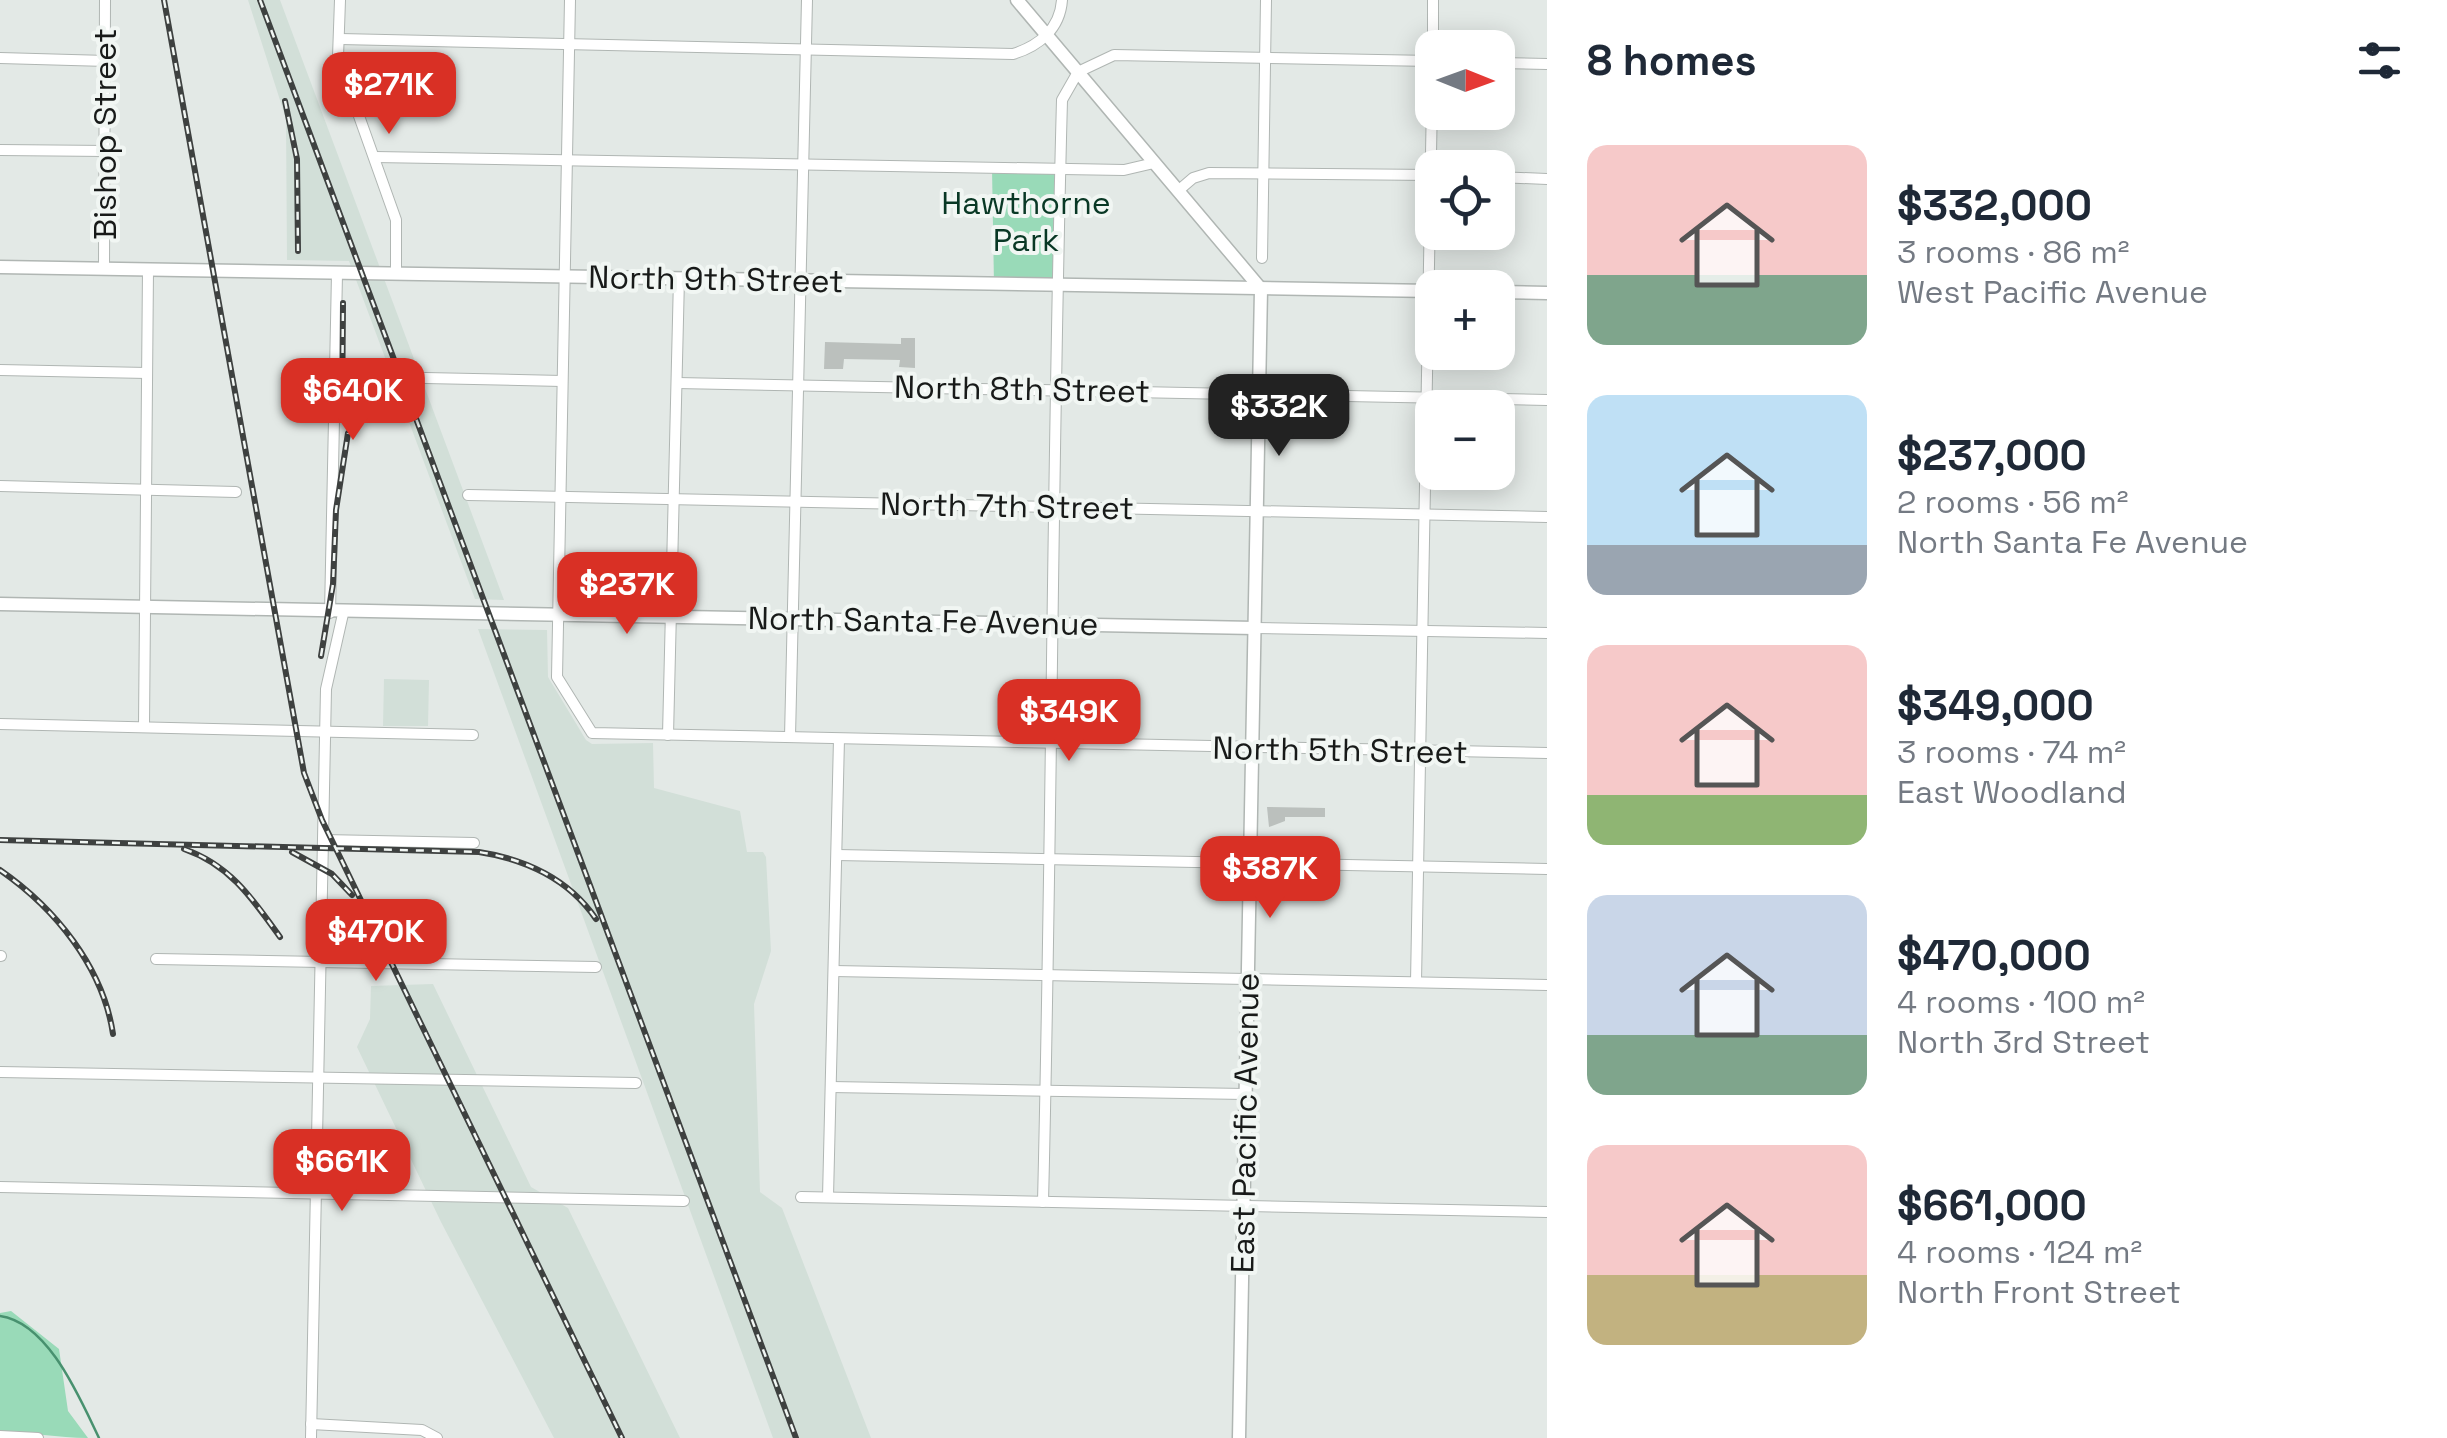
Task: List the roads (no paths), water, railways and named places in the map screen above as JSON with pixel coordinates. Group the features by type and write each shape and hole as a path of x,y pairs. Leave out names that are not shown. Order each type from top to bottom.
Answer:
{"main road":[{"path":"1017,0 1261,289"},
{"name":"North 9th Street","path":"0,267 1415,291"},
{"name":"East Pacific Avenue","path":"1239,1438 1261,289"},
{"path":"1515,293 1547,294"},
{"name":"North Santa Fe Avenue","path":"0,604 1255,628"}],"street":[{"name":"Bishop Street","path":"104,269 108,151 105,0"},
{"path":"340,0 338,57 396,220 396,273"},
{"path":"557,614 570,0"},
{"path":"790,738 807,0"},
{"path":"340,39 1013,54 1036,47 1047,36 1062,0"},
{"path":"1262,258 1266,0"},
{"path":"1433,0 1433,30"},
{"path":"1043,1202 1062,100 1078,72 1114,55 1415,61"},
{"path":"0,58 107,62"},
{"path":"1515,63 1547,64"},
{"path":"0,150 108,151"},
{"path":"374,157 1124,170 1154,163"},
{"path":"1179,190 1193,178 1209,173 1415,176"},
{"path":"1515,177 1547,178"},
{"path":"144,726 148,270"},
{"path":"310,1438 326,689 337,613 337,274"},
{"path":"668,735 679,278"},
{"path":"0,370 147,373"},
{"path":"425,378 562,381"},
{"name":"North 8th Street","path":"677,384 1415,396"},
{"name":"North 8th Street","path":"1515,399 1547,400"},
{"path":"0,486 236,492"},
{"path":"1416,982 1426,490"},
{"name":"North 7th Street","path":"468,495 1547,517"},
{"name":"North 5th Street","path":"557,614 558,682 592,733 1252,750 1547,753"},
{"name":"North Santa Fe Avenue","path":"1255,628 1547,633"},
{"path":"0,724 473,735"},
{"path":"828,1197 840,739"},
{"path":"323,840 474,843"},
{"path":"837,855 1547,869"},
{"path":"156,959 596,967"},
{"path":"834,971 1547,985"},
{"path":"0,1072 636,1084"},
{"path":"831,1086 1245,1094"},
{"path":"0,1188 684,1201"},
{"path":"801,1197 1547,1212"},
{"path":"311,1424 422,1430 436,1438"},
{"path":"0,1436 38,1438"}],"waterway":[{"path":"0,1316 18,1322 48,1347 99,1438"}],"railway":[{"path":"164,0 304,773 322,820 622,1438"},
{"path":"260,0 796,1438"},
{"path":"285,101 297,159 298,251"},
{"path":"342,417 343,303"},
{"path":"321,656 333,584 336,510 348,433"},
{"path":"0,840 479,852 545,873 573,893 596,919"},
{"path":"184,849 227,874 280,937"},
{"path":"292,852 332,874 352,895"},
{"path":"0,870 39,902 73,941 99,985 113,1034"}],"park label":[{"name":"Hawthorne Park","path":"1026,222"}]}
